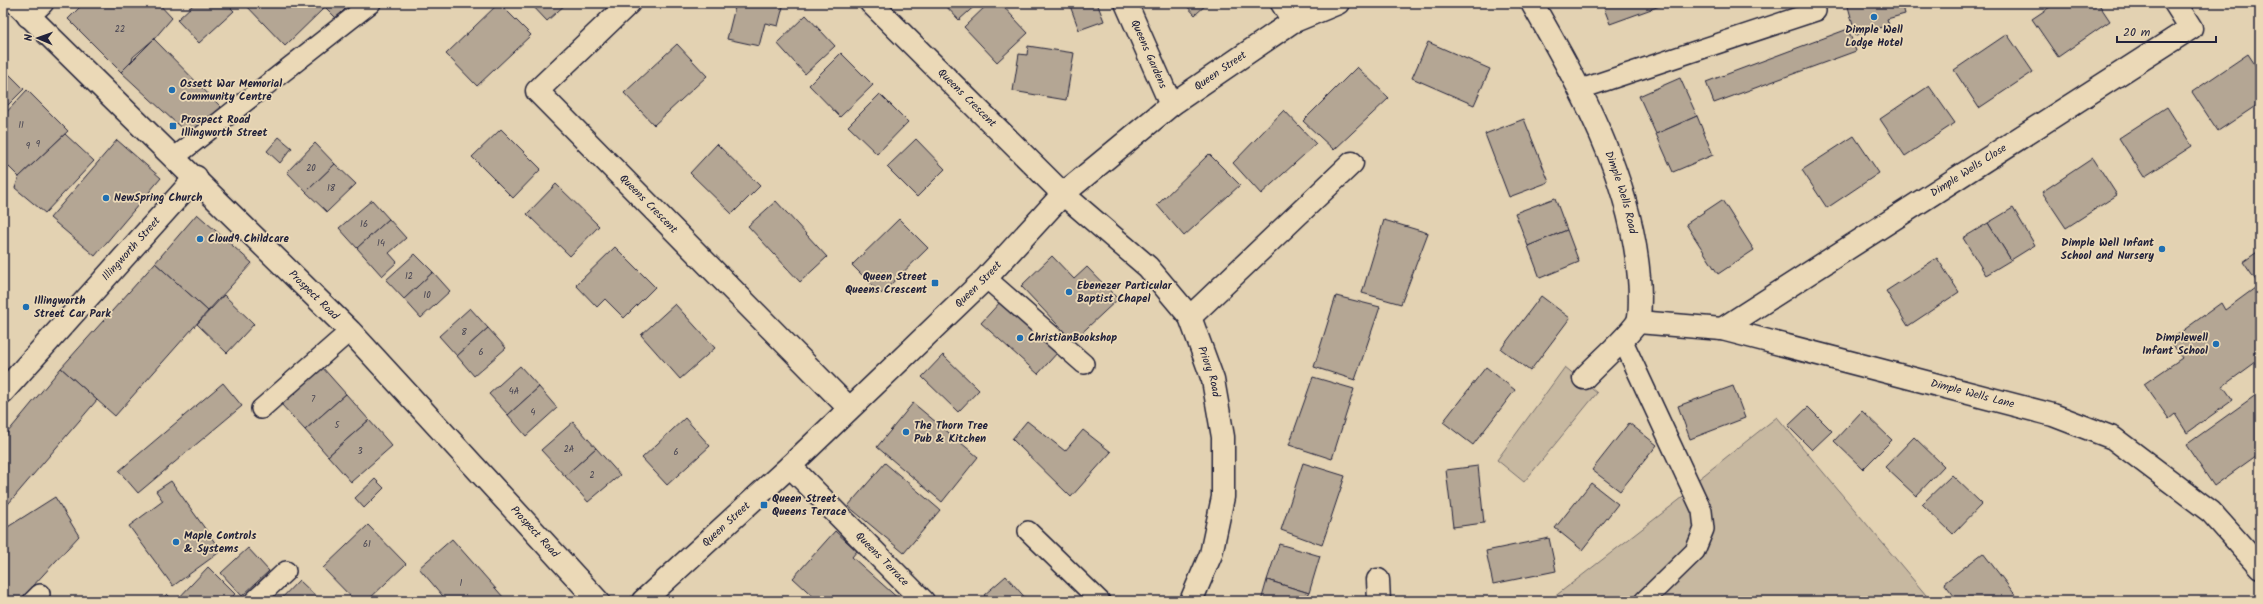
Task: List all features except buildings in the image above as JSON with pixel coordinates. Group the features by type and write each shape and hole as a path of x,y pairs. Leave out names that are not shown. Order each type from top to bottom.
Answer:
{"street":[{"name":"Queens Crescent","path":"629,3 537,91 849,408"},
{"name":"Queens Crescent","path":"871,3 1062,194"},
{"name":"Queens Gardens","path":"1126,3 1171,105"},
{"name":"Queen Street","path":"643,601 790,466 986,278 1062,194 1171,105 1292,22 1338,3"},
{"name":"Dimple Wells Road","path":"1532,3 1581,89 1605,144 1621,188 1637,246 1640,290 1638,322"},
{"name":"Dimple Wells Close","path":"1722,329 2191,28 2175,3"},
{"name":"Prospect Road","path":"29,7 175,157 350,331 598,601"},
{"path":"1190,317 1352,163"},
{"name":"Illingworth Street","path":"3,392 196,177"},
{"name":"Priory Road","path":"1062,194 1148,267 1190,317 1213,380 1222,437 1223,489 1211,554 1191,601"},
{"name":"Dimple Wells Lane","path":"1638,322 1722,329 2053,415 2113,438 2210,512 2260,567"},
{"path":"1584,378 1638,322"},
{"name":"Queens Terrace","path":"790,466 923,601"}],"lane":[{"path":"175,157 371,3"},
{"path":"1280,3 1292,22"},
{"path":"1581,89 1816,11"},
{"path":"986,278 1084,364"},
{"path":"261,409 350,331"},
{"path":"1622,339 1702,511 1704,529 1695,550 1647,600"},
{"path":"1028,532 1100,601"},
{"path":"254,601 286,571"}],"shaded area":[{"path":"1565,367 1597,393 1524,482 1497,460"},
{"path":"1777,417 1931,601 1549,601 1687,494 1690,486"}],"place":[{"name":"Dimple Well Lodge Hotel","path":"1874,17"},
{"name":"Ossett War Memorial Community Centre","path":"172,90"},
{"name":"Prospect Road Illingworth Street","path":"173,126"},
{"name":"NewSpring Church","path":"106,198"},
{"name":"Cloud9 Childcare","path":"200,239"},
{"name":"Dimple Well Infant School and Nursery","path":"2162,249"},
{"name":"Queen Street Queens Crescent","path":"935,283"},
{"name":"Ebenezer Particular Baptist Chapel","path":"1069,292"},
{"name":"Illingworth Street Car Park","path":"26,307"},
{"name":"ChristianBookshop","path":"1020,338"},
{"name":"Dimplewell Infant School","path":"2216,344"},
{"name":"The Thorn Tree Pub & Kitchen","path":"906,432"},
{"name":"Queen Street Queens Terrace","path":"764,505"},
{"name":"Maple Controls & Systems","path":"176,542"}]}
